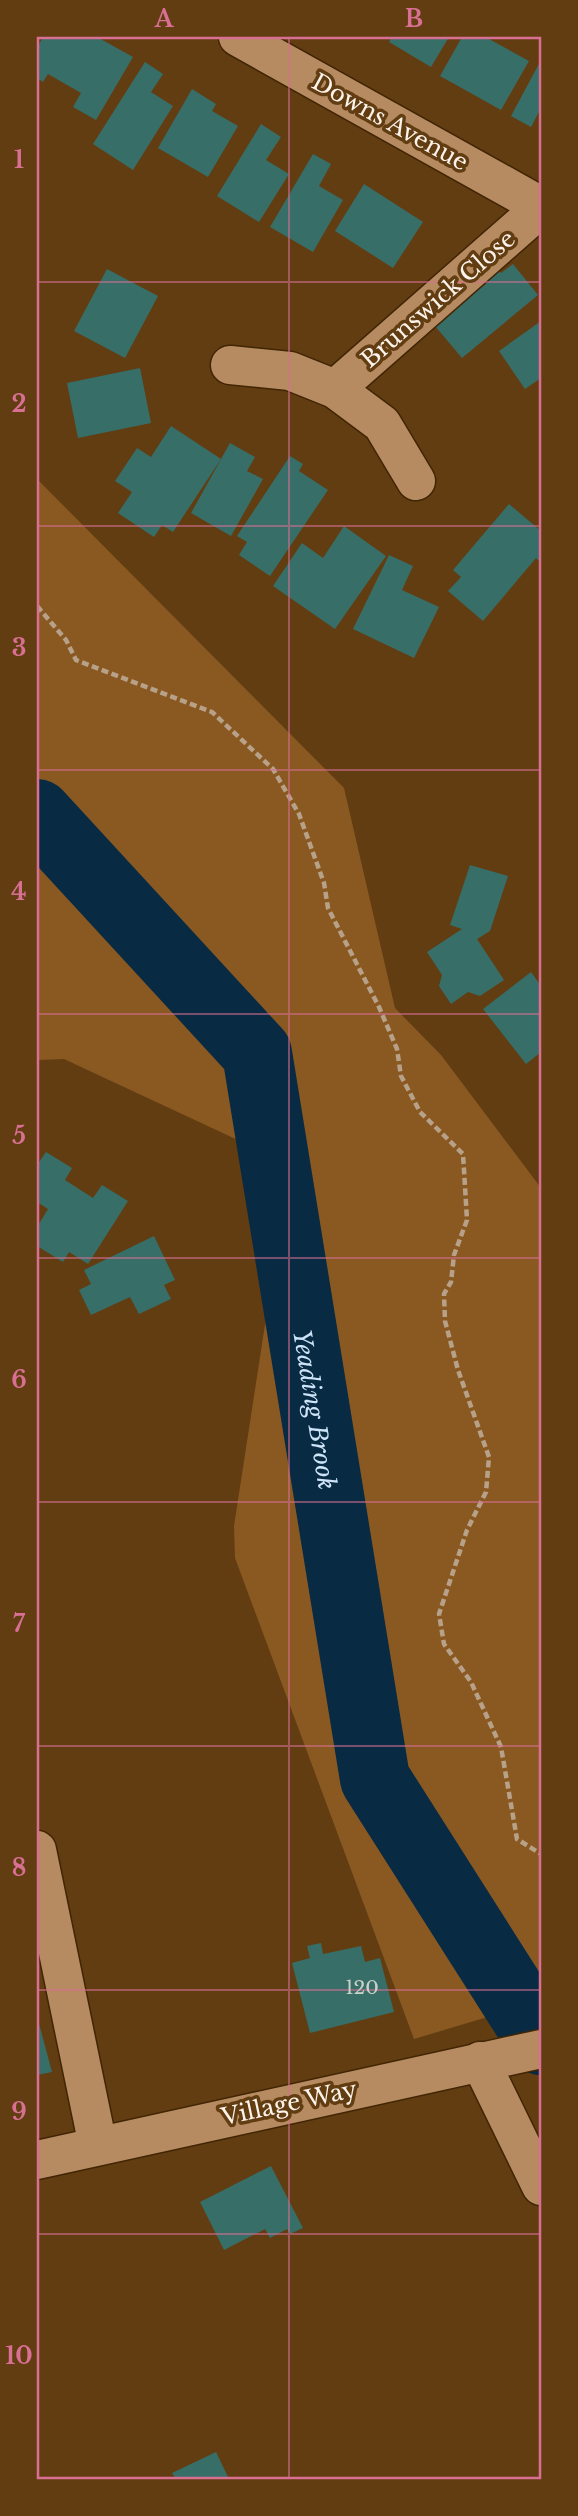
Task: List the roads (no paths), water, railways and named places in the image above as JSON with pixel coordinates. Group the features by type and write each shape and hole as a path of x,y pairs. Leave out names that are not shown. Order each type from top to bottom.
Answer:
{"street":[{"name":"Downs Avenue","path":"238,37 541,207"},
{"name":"Brunswick Close","path":"335,389 541,207"},
{"path":"230,365 290,371 335,389 382,424 416,481"},
{"path":"37,1850 98,2146"},
{"name":"Village Way","path":"37,2160 533,2051"},
{"path":"480,2061 541,2186"}],"waterway":[{"name":"Yeading Brook","path":"37,814 257,1053 375,1779 541,2040"}]}
